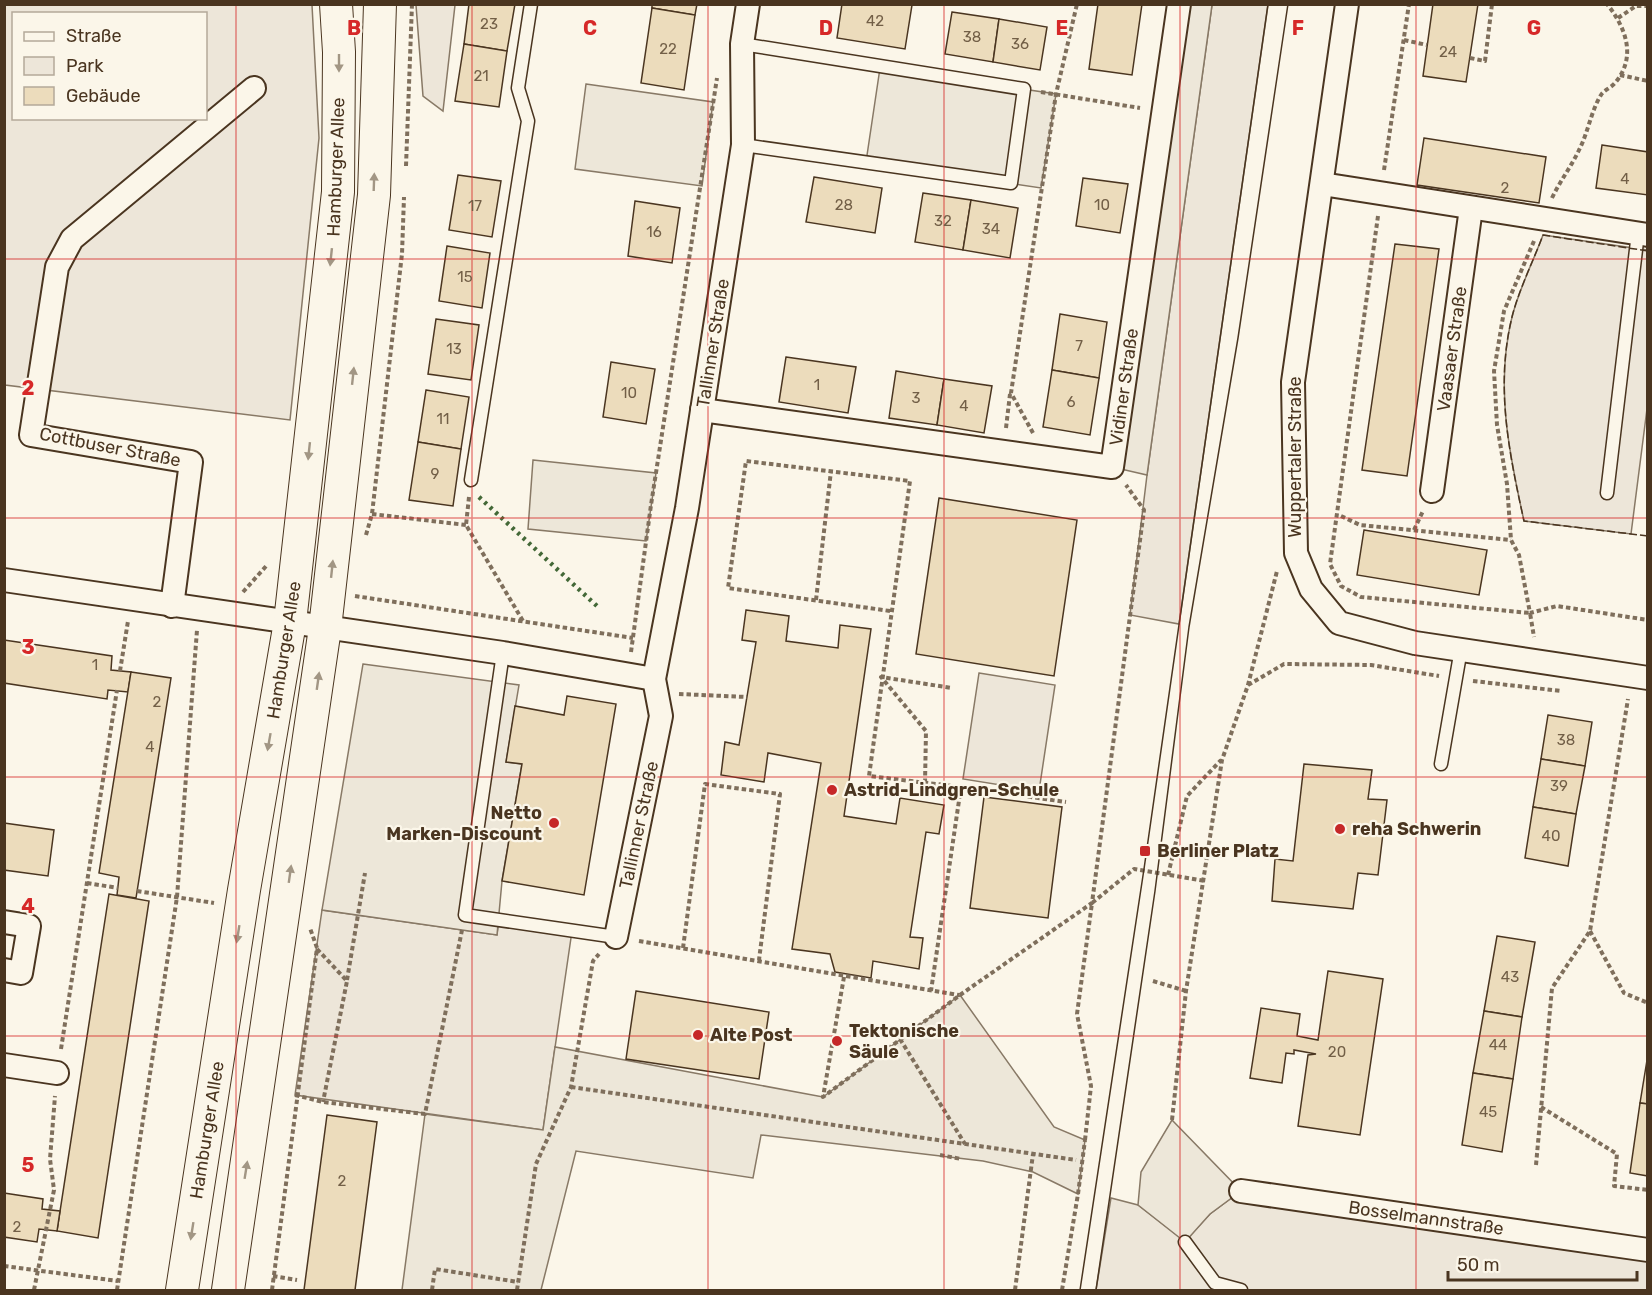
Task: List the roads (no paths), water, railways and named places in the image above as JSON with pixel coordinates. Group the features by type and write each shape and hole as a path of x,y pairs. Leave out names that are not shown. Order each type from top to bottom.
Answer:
{"street":[{"name":"Hamburger Allee","path":"182,1290 244,890 290,622 338,192 339,52 336,4"},
{"name":"Hamburger Allee","path":"228,1290 325,628 374,195 380,4"},
{"name":"Tallinner Straße","path":"616,937 661,716 655,685 687,508 743,145 742,44 748,4"},
{"name":"Vidiner Straße","path":"702,410 1112,466 1179,4"},
{"name":"Wuppertaler Straße","path":"1347,4 1293,382 1296,553 1311,589 1339,623 1415,643 1647,678"},
{"name":"Cottbuser Straße","path":"172,606 191,462 31,435 57,267 72,239 254,88"},
{"path":"1322,184 1643,234"},
{"name":"Vaasaer Straße","path":"1432,491 1471,208"},
{"path":"4,580 503,653 628,674 655,685"},
{"path":"4,922 29,926 21,973 4,970"},
{"path":"4,1065 57,1073"},
{"name":"Bosselmannstraße","path":"1241,1191 1647,1250"}],"lane":[{"path":"471,480 528,121 518,88 531,4"},
{"path":"742,44 1024,89 1011,183 743,145"},
{"path":"1607,493 1643,234"},
{"path":"1441,764 1461,649"},
{"path":"503,653 465,915 616,937"},
{"path":"1185,1242 1215,1283 1241,1290"}],"tram line":[{"path":"1080,1290 1144,869 1268,4"},
{"path":"1096,1290 1155,891 1189,627 1238,338 1288,4"}],"place":[{"name":"Astrid-Lindgren-Schule","path":"832,790"},
{"name":"Netto Marken-Discount","path":"554,823"},
{"name":"reha Schwerin","path":"1340,829"},
{"name":"Berliner Platz","path":"1145,851"},
{"name":"Alte Post","path":"698,1035"},
{"name":"Tektonische Säule","path":"837,1041"}]}
